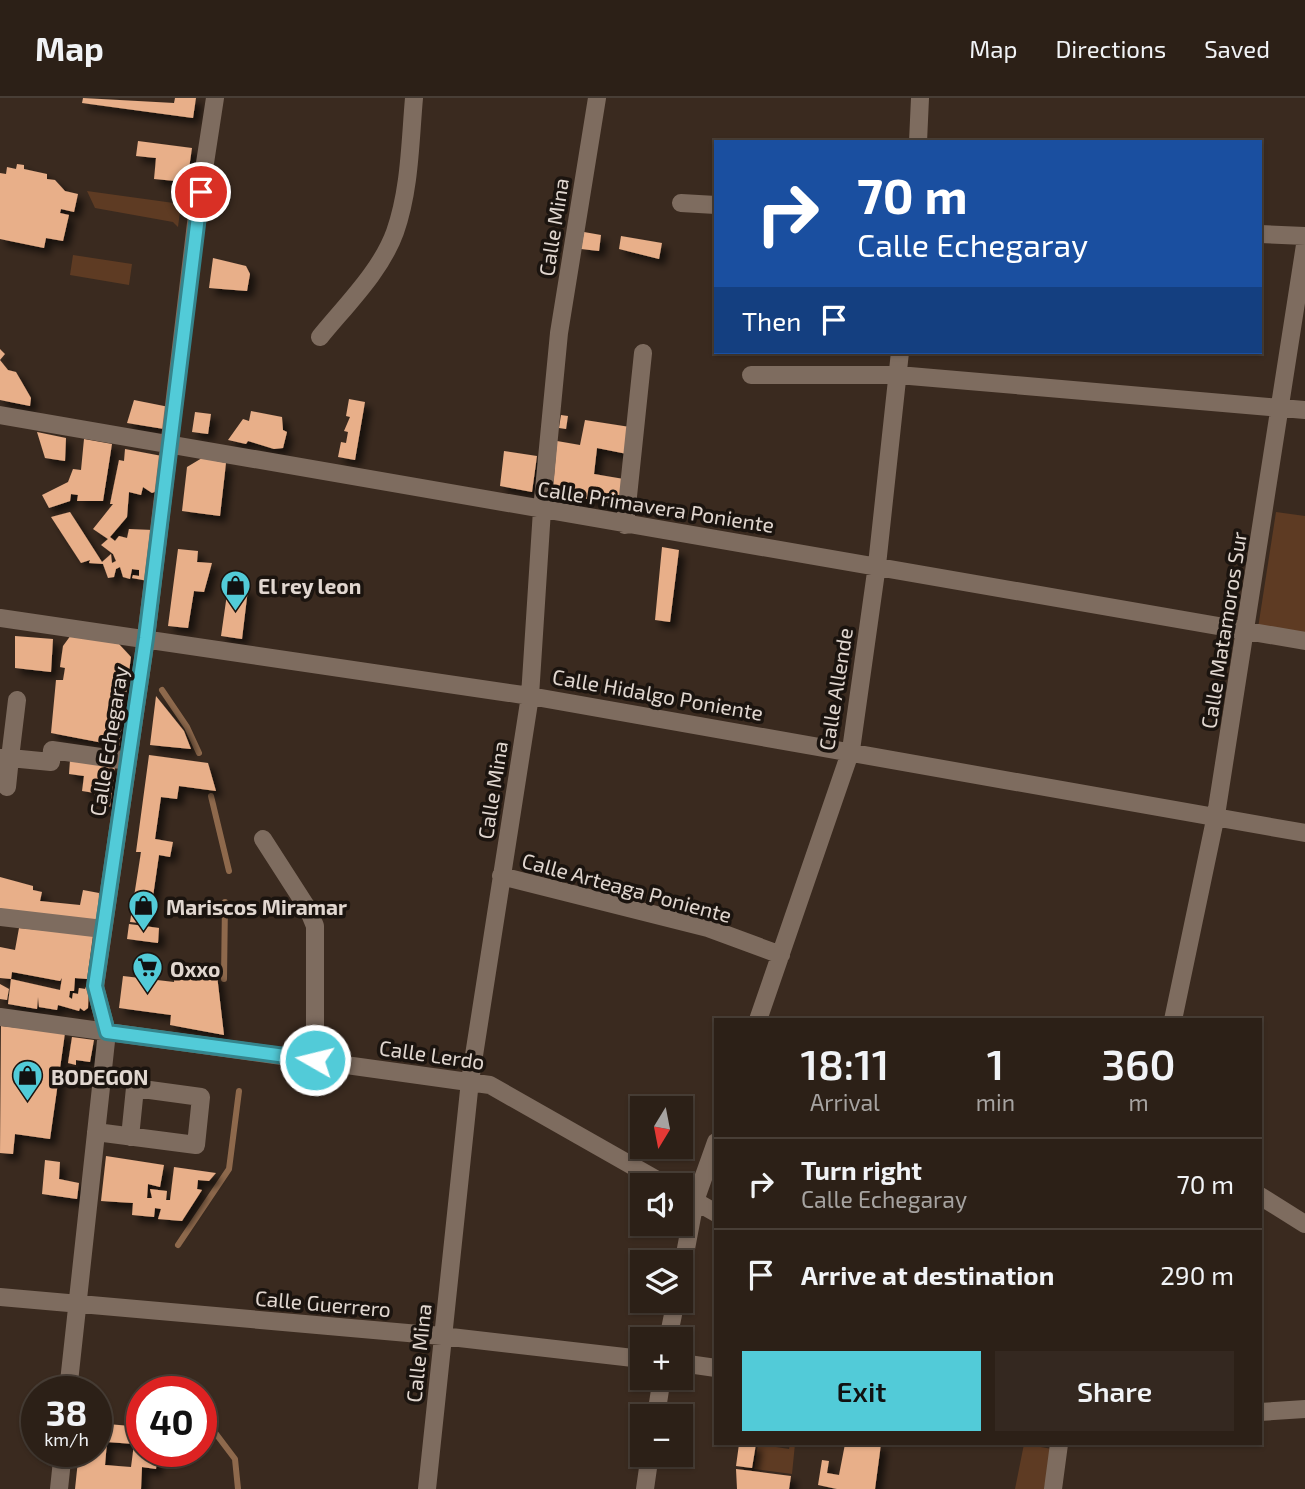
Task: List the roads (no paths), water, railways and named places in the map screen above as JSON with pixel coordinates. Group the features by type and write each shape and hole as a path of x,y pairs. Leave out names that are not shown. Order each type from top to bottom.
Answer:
{"street":[{"name":"Calle Echegaray","path":"70,1376 107,1032 95,986 146,638 197,215 215,98"},
{"path":"320,337 374,271 395,234 406,187 414,98"},
{"name":"Calle Mina","path":"427,1489 470,1081 530,696 542,510 559,333 597,98"},
{"path":"918,140 920,98"},
{"path":"681,203 714,205"},
{"path":"1262,234 1305,236"},
{"name":"Calle Matamoros Sur","path":"1173,1018 1216,815 1282,407 1305,245"},
{"path":"625,525 643,353"},
{"name":"Calle Allende","path":"759,1018 851,750 877,565 900,354"},
{"path":"751,375 898,375 1305,410"},
{"name":"Calle Primavera Poniente","path":"0,415 171,447 877,565 1305,641"},
{"name":"Calle Hidalgo Poniente","path":"0,618 530,696 851,750 1305,833"},
{"path":"7,787 5,758 17,700"},
{"path":"5,758 51,762 52,750 128,761"},
{"path":"263,839 308,909 315,926 315,1060"},
{"name":"Calle Arteaga Poniente","path":"501,876 708,928 781,955"},
{"path":"0,917 103,929"},
{"name":"Calle Lerdo","path":"0,1017 490,1085 645,1173"},
{"path":"96,1132 130,1137 196,1145 201,1097 135,1088 130,1137"},
{"path":"693,1187 714,1146"},
{"path":"1262,1197 1305,1224"},
{"path":"693,1200 714,1212"},
{"name":"Calle Guerrero","path":"0,1297 442,1336 630,1358"},
{"path":"693,1365 714,1368"},
{"path":"1262,1412 1305,1409"},
{"path":"1053,1489 1059,1445"},
{"path":"59,1489 61,1467"},
{"path":"645,1489 648,1467"}],"waterway":[{"path":"162,690 187,727 199,753"},
{"path":"211,796 229,871"},
{"path":"224,979 225,902"},
{"path":"178,1245 229,1169 239,1091"},
{"path":"217,1435 235,1459 238,1489"}],"place":[{"name":"El rey leon","path":"235,612"},
{"name":"Mariscos Miramar","path":"143,933"},
{"name":"Oxxo","path":"147,995"},
{"name":"BODEGON","path":"28,1103"}]}
